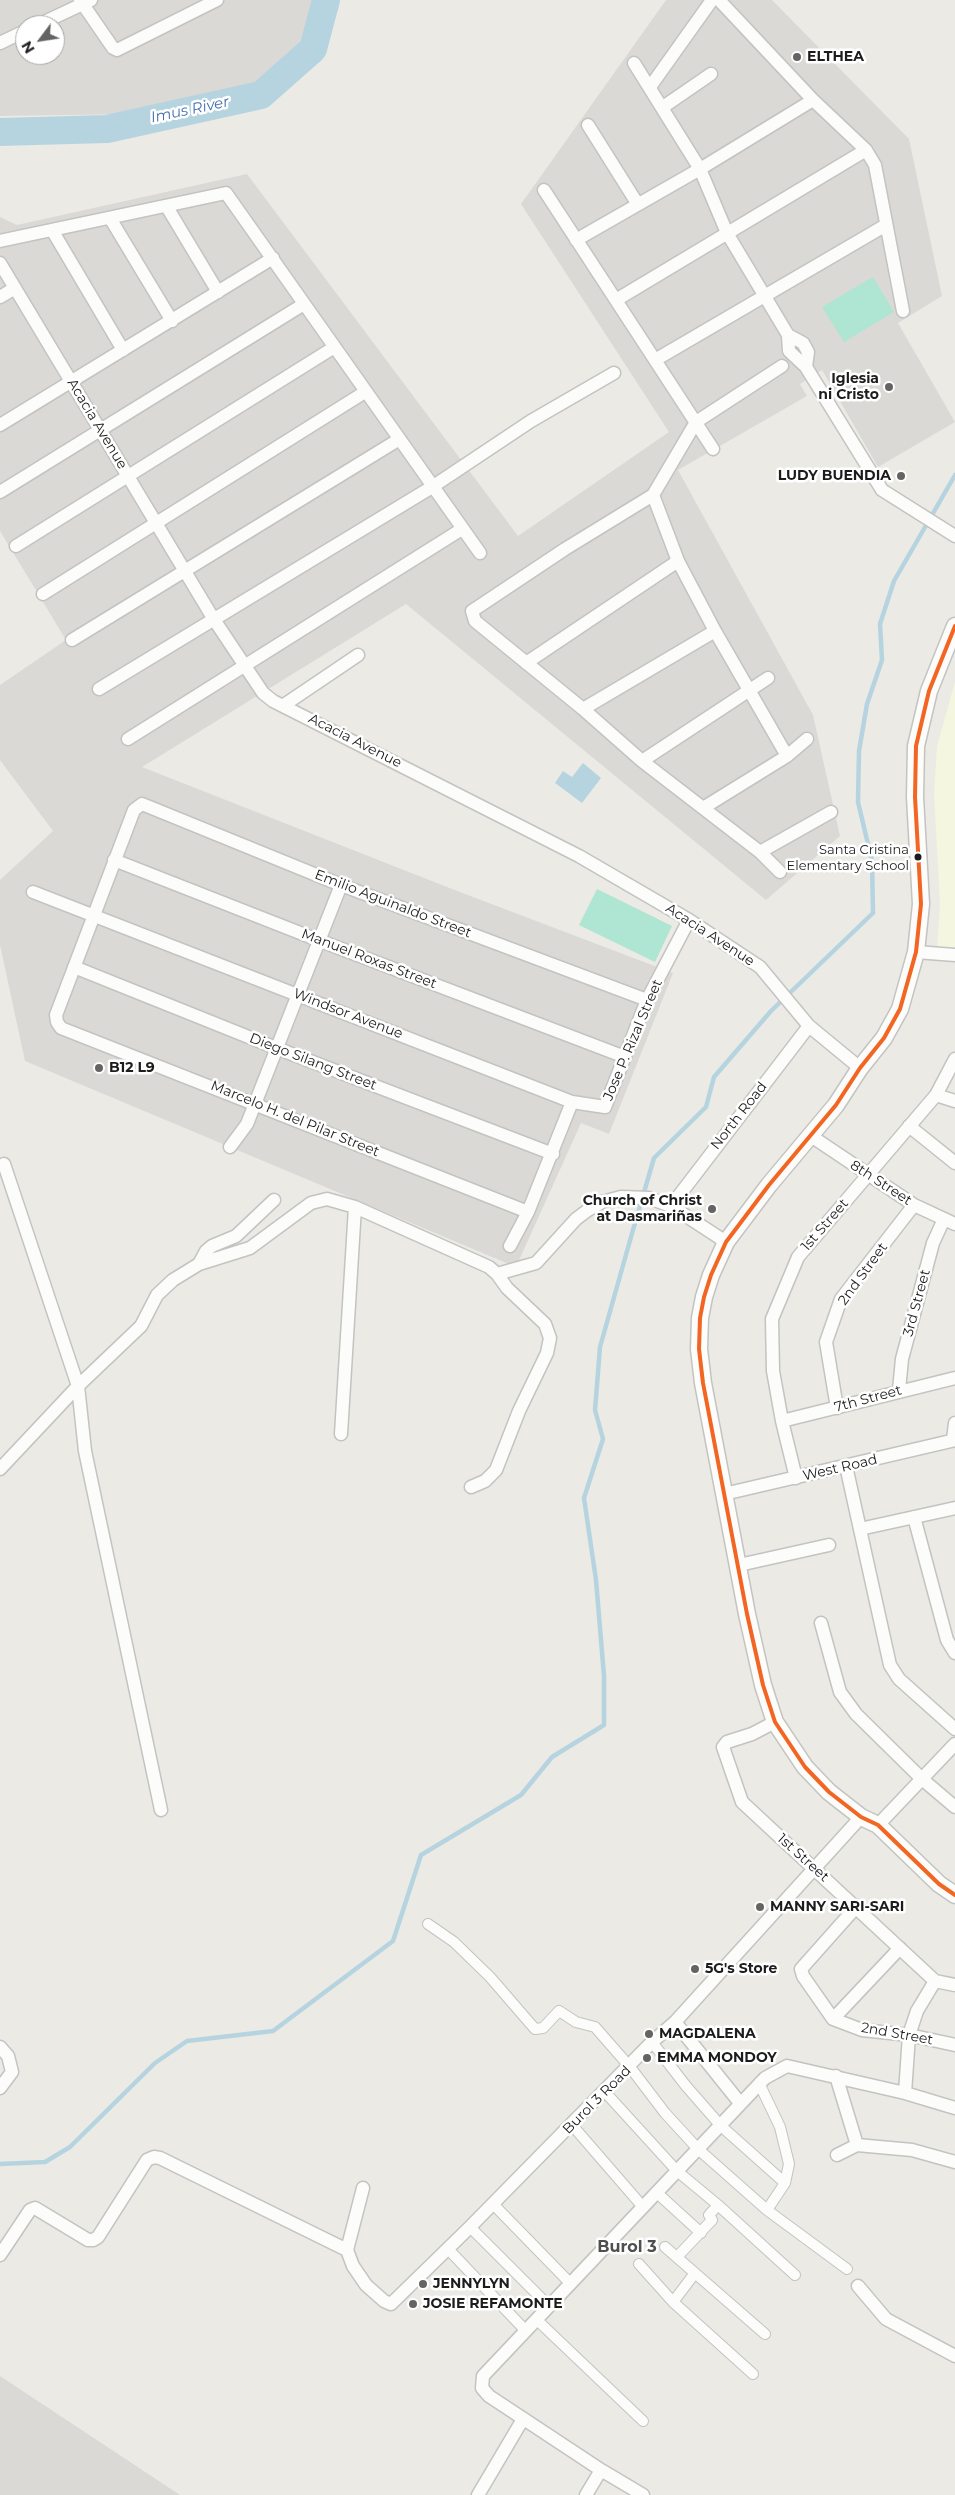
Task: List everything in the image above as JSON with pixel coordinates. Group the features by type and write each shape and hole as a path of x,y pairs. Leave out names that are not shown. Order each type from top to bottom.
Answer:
{"street":[{"path":"57,15 84,1 113,48 117,50 217,0"},
{"path":"650,87 712,0"},
{"path":"719,0 813,100 866,150 875,165 903,311"},
{"path":"0,44 15,36"},
{"path":"634,63 700,169 727,233 788,335 789,351 806,367 875,481 891,498 955,536"},
{"path":"663,107 711,74"},
{"path":"576,240 637,203 700,169 813,100"},
{"path":"588,125 637,203"},
{"path":"616,300 866,150"},
{"path":"544,190 712,449"},
{"path":"0,241 226,193 273,258 333,348 480,553"},
{"path":"167,207 218,292"},
{"path":"110,218 172,320"},
{"path":"655,360 886,224"},
{"path":"52,230 124,350"},
{"path":"0,425 273,258"},
{"name":"Acacia Avenue","path":"0,264 213,618 263,693 273,701 579,856 689,920 751,960 779,989 809,1026 860,1068"},
{"path":"0,297 15,288"},
{"path":"0,492 304,304"},
{"path":"16,546 333,348"},
{"path":"780,872 760,852 642,761 583,709 475,621 472,611 565,549 653,495 696,422 782,366"},
{"path":"98,689 432,487 531,421 614,373"},
{"path":"43,594 365,392"},
{"path":"72,640 398,440"},
{"path":"653,495 678,562 715,631 787,756"},
{"path":"128,739 246,667 462,529"},
{"path":"526,663 678,562"},
{"path":"955,626 929,691 916,746 915,797 921,904 916,952 900,1008 884,1038 860,1068 836,1105 726,1242 711,1275 704,1297 700,1318 699,1349 703,1383 724,1494 763,1685 775,1722 805,1767 829,1792 861,1817 878,1825 939,1884 955,1895"},
{"path":"583,709 715,631"},
{"path":"284,705 358,655"},
{"path":"642,761 768,678"},
{"path":"703,808 787,756 807,739"},
{"name":"Emilio Aguinaldo Street","path":"114,860 134,810 142,804 340,885 647,1000"},
{"path":"760,852 831,812"},
{"path":"74,967 114,860"},
{"name":"Manuel Roxas Street","path":"114,860 625,1057"},
{"path":"230,1147 247,1124 340,885"},
{"name":"Windsor Avenue","path":"33,892 572,1102 605,1107"},
{"name":"Jose P. Rizal Street","path":"605,1107 647,1000 689,920"},
{"path":"916,952 955,955"},
{"name":"Marcelo H. del Pilar Street","path":"74,967 56,1015 56,1022 61,1028 528,1212"},
{"name":"Diego Silang Street","path":"74,967 276,1048 553,1154"},
{"name":"North Road","path":"671,1206 809,1026"},
{"name":"1st Street","path":"796,1478 782,1421 773,1372 772,1319 798,1257 868,1176 892,1143 936,1095 955,1059"},
{"path":"936,1095 955,1101"},
{"path":"510,1246 528,1212 553,1154 572,1102"},
{"path":"909,1126 955,1163"},
{"name":"8th Street","path":"811,1136 868,1176 914,1205 950,1221"},
{"path":"4,1164 78,1386 85,1451 161,1810"},
{"path":"497,1274 536,1263 576,1219 602,1202 621,1197 649,1198 671,1206 726,1242"},
{"path":"0,1469 78,1386 141,1326 157,1295 173,1280 198,1264 250,1248 311,1203 327,1199 355,1207 489,1267 497,1274 507,1288 545,1324 550,1338 547,1353 519,1411 496,1470 485,1481 471,1487"},
{"path":"198,1264 206,1251 236,1236 274,1200"},
{"name":"2nd Street","path":"836,1408 826,1342 841,1299 914,1205"},
{"path":"341,1434 355,1207"},
{"name":"3rd Street","path":"898,1390 902,1359 933,1243 950,1221"},
{"name":"7th Street","path":"782,1421 898,1390 955,1378"},
{"path":"954,1440 955,1423"},
{"name":"West Road","path":"724,1494 954,1440"},
{"path":"846,1466 890,1665 899,1679 955,1729"},
{"path":"860,1529 955,1508"},
{"path":"914,1517 947,1640 955,1653"},
{"path":"739,1565 829,1545"},
{"path":"821,1623 840,1692 856,1714 922,1779 955,1807"},
{"name":"1st Street","path":"775,1722 752,1734 727,1742 724,1747 742,1802 857,1906 935,1981"},
{"path":"878,1825 955,1744"},
{"name":"Burol 3 Road","path":"347,2250 353,2266 366,2286 384,2301 391,2304 397,2300 630,2067 652,2042 675,2022 861,1817"},
{"path":"857,1906 801,1969 803,1976 833,2019 900,1948"},
{"path":"428,1924 454,1942 490,1977 535,2029 543,2028 559,2011 576,2022 595,2027 630,2067 665,2113 698,2149 767,2210 847,2269"},
{"path":"905,2093 909,2035 917,2012 935,1981 955,1985"},
{"name":"2nd Street","path":"833,2019 862,2030 909,2035 955,2045"},
{"path":"675,2022 740,2103"},
{"path":"652,2042 720,2126 785,2183"},
{"path":"0,2047 8,2056 12,2072 0,2088"},
{"path":"643,2495 601,2470 489,2396 482,2388 483,2376 720,2126 759,2082 787,2066 905,2093 955,2108"},
{"path":"836,2076 857,2145"},
{"path":"759,2082 780,2127 789,2164 785,2183 767,2210"},
{"path":"605,2092 677,2171 718,2205 795,2275"},
{"path":"572,2125 643,2207"},
{"path":"837,2155 857,2145 912,2150 955,2162"},
{"path":"0,2255 30,2210 35,2208 88,2240 93,2240 146,2160 154,2157 160,2158 347,2250 363,2188"},
{"path":"656,2192 701,2233"},
{"path":"493,2204 571,2284"},
{"path":"677,2257 712,2220 709,2215 718,2205"},
{"path":"470,2227 550,2307"},
{"path":"665,2247 765,2334"},
{"path":"448,2249 526,2331"},
{"path":"640,2264 673,2302 753,2374"},
{"path":"673,2302 695,2273"},
{"path":"858,2286 886,2320 954,2353"},
{"path":"537,2320 643,2421"},
{"path":"478,2495 523,2419"},
{"path":"586,2495 601,2470"}],"shaded area":[{"path":"0,0 315,0 297,51 248,87 133,114 0,116"},
{"path":"666,0 772,0 909,139 942,296 898,323 955,422 878,467 822,370 800,384 807,396 678,470 813,715 840,836 766,900 406,604 142,767 452,889 673,973 609,1134 581,1123 516,1267 25,1061 0,945 0,880 53,831 0,760 0,685 66,640 0,531 0,217 17,225 247,174 518,536 669,432 521,204"},
{"name":"Santa Cristina Elementary School","path":"955,682 955,953 937,952 940,904 934,795 937,746"},
{"path":"0,2376 180,2495 0,2495"}],"green space":[{"path":"873,277 894,312 844,342 822,307"},
{"path":"597,889 672,926 655,962 579,925"}],"water":[{"path":"583,763 601,778 582,803 555,783 563,771 572,777"}],"waterway":[{"name":"Imus River","path":"0,132 107,129 261,95 313,49 326,0"},
{"path":"0,2164 45,2162 70,2147 155,2063 187,2041 273,2031 393,1941 421,1855 521,1795 552,1757 604,1725 604,1676 596,1580 584,1498 603,1439 595,1410 600,1347 654,1158 706,1107 714,1077 771,1011 873,913 872,861 858,802 859,751 867,704 882,660 880,624 894,581 955,475"}],"transit line":[{"path":"955,626 929,691 916,746 915,797 921,904 916,952 900,1009 884,1038 860,1068 836,1105 769,1185 726,1242 711,1275 704,1297 700,1318 699,1349 703,1383 747,1614 763,1685 775,1722 805,1767 829,1792 861,1817 878,1825 939,1884 955,1895"}],"place":[{"name":"ELTHEA","path":"797,57"},
{"name":"Iglesia ni Cristo","path":"889,387"},
{"name":"LUDY BUENDIA","path":"901,476"},
{"name":"Santa Cristina Elementary School","path":"918,857"},
{"name":"B12 L9","path":"99,1068"},
{"name":"Church of Christ at Dasmariñas","path":"712,1209"},
{"name":"MANNY SARI-SARI","path":"760,1907"},
{"name":"5G's Store","path":"695,1969"},
{"name":"MAGDALENA","path":"649,2034"},
{"name":"EMMA MONDOY","path":"647,2058"},
{"name":"JENNYLYN","path":"423,2284"},
{"name":"JOSIE REFAMONTE","path":"413,2304"}],"district":[{"name":"Burol 3","path":"627,2247"}]}
